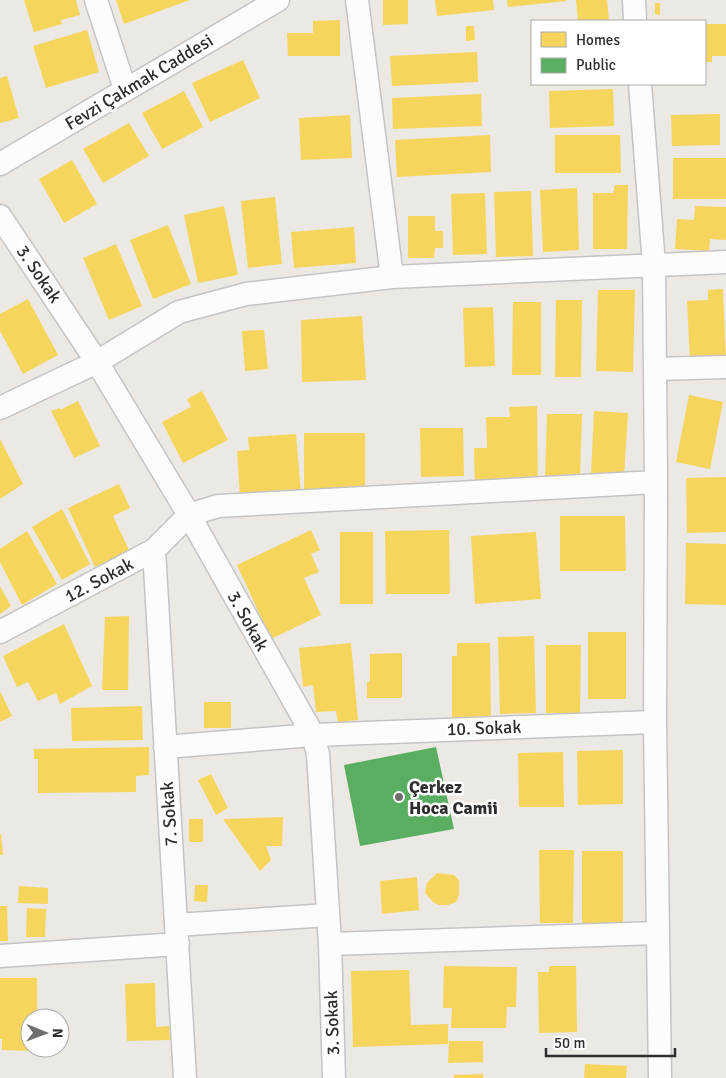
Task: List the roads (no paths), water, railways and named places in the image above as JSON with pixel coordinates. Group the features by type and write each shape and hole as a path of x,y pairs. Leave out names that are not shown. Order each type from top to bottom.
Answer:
{"street":[{"path":"96,0 125,89"},
{"name":"Fevzi Çakmak Caddesi","path":"0,164 278,0"},
{"path":"358,0 392,277"},
{"path":"634,0 635,20"},
{"path":"640,85 654,265 656,482 655,722 660,1078"},
{"name":"3. Sokak","path":"0,216 97,362 188,515 313,735 318,754 330,944 334,1078"},
{"path":"0,408 97,362 179,312 246,294 392,277 726,262"},
{"path":"655,369 726,367"},
{"path":"188,515 218,506 656,482"},
{"name":"12. Sokak","path":"0,632 154,550 188,515"},
{"name":"7. Sokak","path":"154,550 185,1078"},
{"name":"10. Sokak","path":"165,748 313,735 655,722"},
{"path":"0,956 328,915"},
{"path":"330,944 657,933"}],"place":[{"name":"Çerkez Hoca Camii","path":"399,797"}]}
